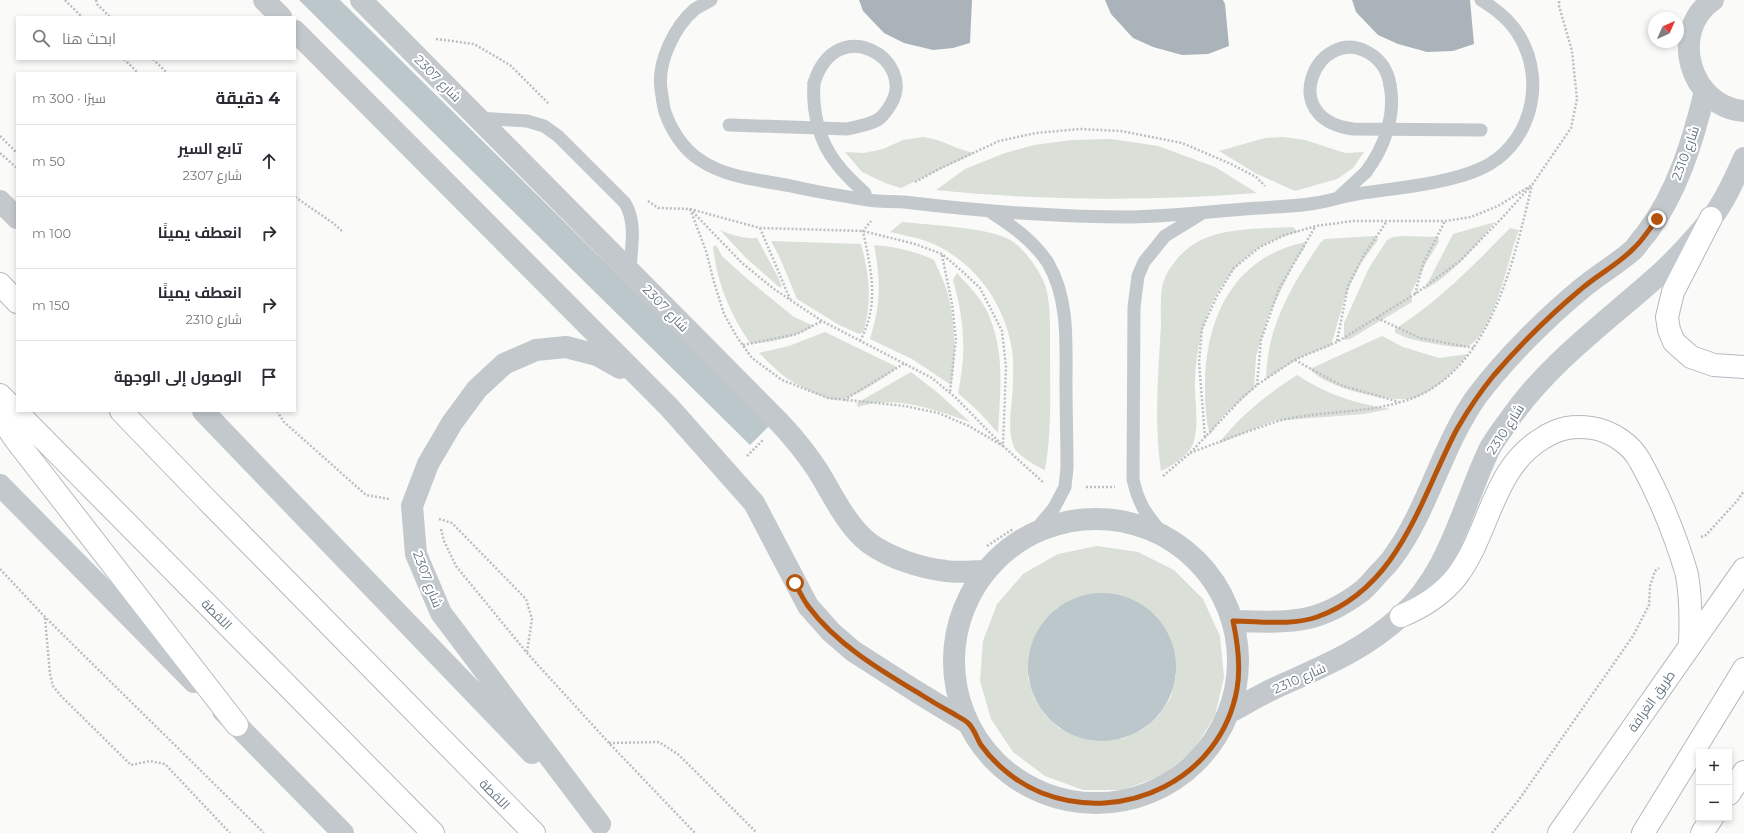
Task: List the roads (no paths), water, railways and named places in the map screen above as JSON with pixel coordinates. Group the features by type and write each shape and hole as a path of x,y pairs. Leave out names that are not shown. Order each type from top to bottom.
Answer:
{"main road":[{"path":"1711,218 1673,292 1667,317 1669,330 1674,342 1691,357 1714,365 1744,367"},
{"path":"0,284 16,301"},
{"name":"اللقطة","path":"0,395 16,411"},
{"name":"اللقطة","path":"17,412 434,833"},
{"name":"اللقطة","path":"122,412 534,833"},
{"path":"0,416 15,439 237,725"},
{"path":"1401,616 1432,600 1456,577 1470,554 1497,492 1513,464 1524,452 1536,442 1566,427 1581,426 1612,434 1626,444 1638,457 1659,498 1678,549 1687,582 1691,621 1690,644"},
{"name":"طريق الغرافة","path":"1559,833 1744,569"},
{"path":"1643,833 1744,669"},
{"path":"1732,790 1744,772"},
{"path":"1702,833 1710,821"}],"street":[{"path":"264,0 280,16"},
{"name":"شارع 2307","path":"361,0 630,270 796,440 817,470 844,514 868,542 882,551 909,563 945,571 985,571"},
{"path":"1713,0 1700,13 1693,25 1689,39 1688,53 1691,67 1696,80 1704,91 1727,107 1744,111"},
{"name":"شارع 2307","path":"296,33 669,407 754,503 808,606 831,632 853,651 968,723"},
{"name":"شارع 2310","path":"1233,621 1294,622 1316,617 1343,604 1364,589 1393,558 1408,534 1457,429 1476,398 1494,375 1525,342 1580,290 1634,248 1657,219 1672,190 1689,148 1704,91"},
{"name":"شارع 2310","path":"1230,712 1273,689 1330,664 1379,635 1401,616 1422,594 1436,573 1449,546 1490,448 1526,397 1567,354 1664,270 1711,218 1735,178 1744,158"},
{"path":"0,201 16,217"},
{"name":"شارع 2307","path":"605,828 441,613 416,554 412,506 428,464 452,423 477,389 504,364 536,350 566,347 597,354 643,382"},
{"path":"204,412 605,828"},
{"path":"0,485 343,833"},
{"path":"1097,518 1120,520 1143,526 1164,536 1187,552 1207,572 1223,596 1233,621 1238,644 1239,667 1237,690 1230,712 1219,735 1204,756 1186,773 1164,787 1141,797 1116,803 1090,804 1065,801 1041,793 1018,780 998,765 981,745 968,723 958,698 954,671 954,644 960,618 971,593 985,571 1005,552 1025,529 1068,521 1097,518"}],"lane":[{"path":"711,0 695,10 684,22 669,44 662,61 660,82 665,111 674,129 686,147 699,160 721,171 826,193 988,210 1054,215 1133,217 1203,213 1316,203 1454,178 1481,169 1495,160 1506,150 1517,136 1525,123 1533,96 1533,80 1530,61 1521,37 1508,20 1481,0"},
{"path":"729,125 847,129 865,125 880,118 888,110 894,100 896,88 892,69 872,50 859,46 844,48 828,57 821,66 814,83 817,122 829,154 845,174 868,197"},
{"path":"1337,198 1366,172 1381,149 1385,137 1392,98 1389,77 1378,60 1361,49 1344,48 1328,54 1321,61 1311,79 1310,90 1314,108 1329,123 1340,128 1353,130 1481,130"},
{"path":"478,118 527,121 544,126 558,136 625,203 632,218 630,270"},
{"path":"988,210 1013,226 1047,262 1057,281 1064,313 1066,337 1067,468 1065,486 1054,508 1025,529"},
{"path":"1164,536 1144,511 1136,496 1133,479 1134,307 1138,276 1144,262 1165,236 1203,213"}]}
